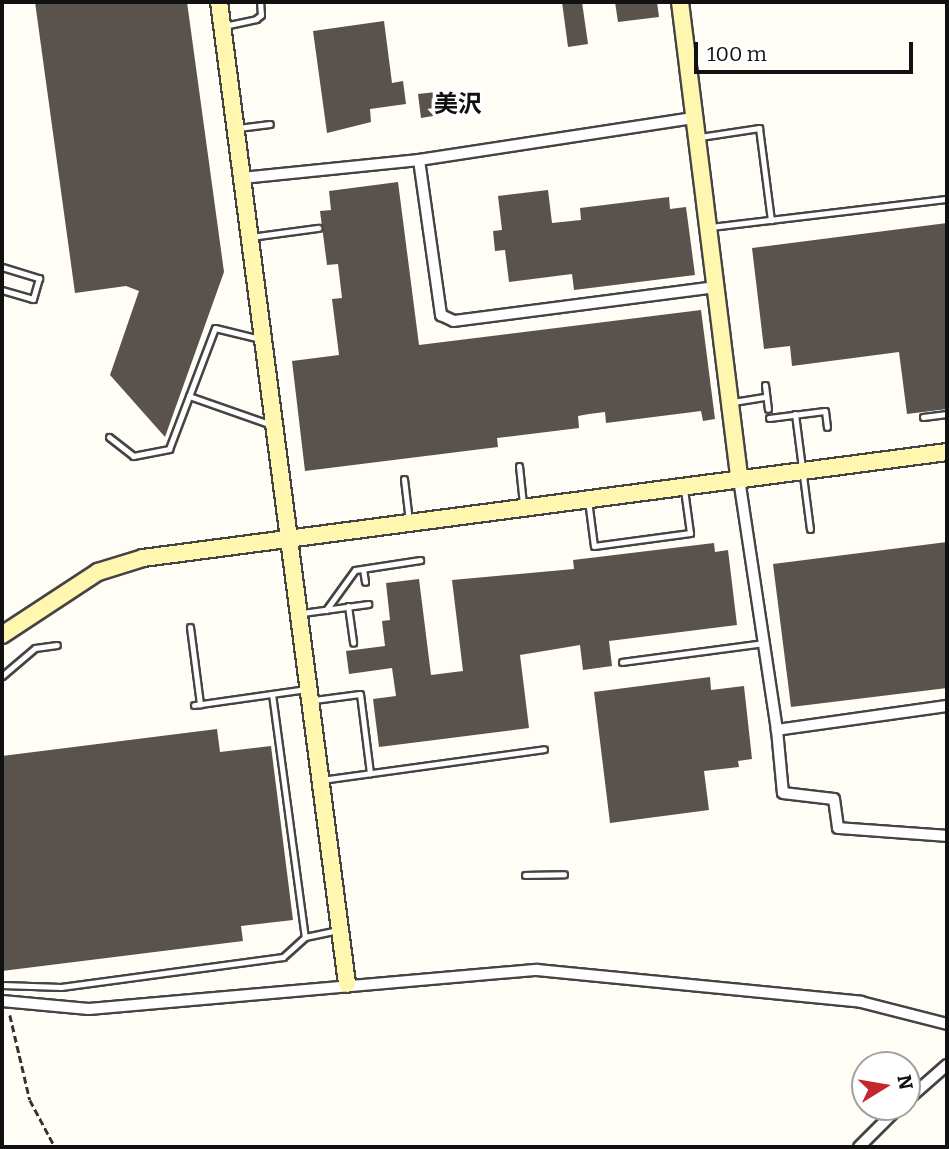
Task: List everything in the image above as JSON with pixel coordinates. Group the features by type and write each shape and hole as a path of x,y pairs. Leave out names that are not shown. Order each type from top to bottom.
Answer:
{"street":[{"path":"219,2 289,538 296,614 346,984"},
{"path":"680,2 739,479 777,730 783,793 834,799 838,828 947,836"},
{"path":"242,178 419,160 695,118"},
{"path":"419,160 442,315 454,321 715,286"},
{"path":"2,635 50,599 98,572 143,558 947,452"},
{"path":"777,730 947,706"},
{"path":"4,1002 89,1009 195,1003 346,984 537,970 861,1002 947,1024"},
{"path":"921,1088 947,1065"},
{"path":"859,1147 886,1121"}],"lane":[{"path":"222,26 253,21 261,15 260,2"},
{"path":"236,129 270,124"},
{"path":"697,137 759,128 771,220"},
{"path":"708,228 947,199"},
{"path":"250,237 318,228"},
{"path":"2,267 39,278 33,299 2,290"},
{"path":"109,437 133,456 169,449 215,328 262,340"},
{"path":"765,385 768,409"},
{"path":"189,396 274,426"},
{"path":"730,403 766,397"},
{"path":"769,418 825,411 827,427"},
{"path":"795,414 810,529"},
{"path":"923,418 947,415"},
{"path":"519,466 524,506"},
{"path":"404,479 409,522"},
{"path":"588,498 594,545 690,533 684,486"},
{"path":"326,610 355,570 420,560"},
{"path":"363,569 365,582"},
{"path":"296,614 368,604"},
{"path":"348,607 353,643"},
{"path":"190,628 197,704 272,694 360,694 370,773"},
{"path":"622,662 764,643"},
{"path":"2,676 34,648 57,645"},
{"path":"272,694 305,937"},
{"path":"318,780 544,749"},
{"path":"525,875 564,874"},
{"path":"2,985 61,987 283,957 305,937 339,930"}],"path":[{"path":"4,1002 30,1100 55,1147"}],"building":[{"path":"35,2 187,2 224,272 165,437 110,375 139,291 126,286 75,293"},
{"path":"562,2 582,2 588,44 568,47"},
{"path":"615,2 657,2 659,17 618,22"},
{"path":"384,21 392,83 403,81 406,104 370,109 371,122 327,133 313,31"},
{"path":"436,92 439,115 421,118 418,94"},
{"path":"398,182 419,345 701,310 715,419 703,421 701,411 606,423 605,412 589,414 578,416 579,428 497,438 498,447 305,471 292,361 339,355 332,299 342,298 338,264 327,265 320,211 331,210 329,191"},
{"path":"548,190 552,223 581,220 580,208 669,197 670,209 686,207 695,275 574,290 572,274 509,282 505,250 495,251 493,231 502,230 498,196"},
{"path":"947,223 947,409 907,414 899,352 792,366 790,346 764,349 752,248"},
{"path":"947,542 947,688 791,707 773,564"},
{"path":"714,543 715,552 728,550 737,625 609,641 612,666 583,670 580,645 520,655 529,728 379,747 373,699 396,696 392,668 349,674 346,651 385,646 382,621 390,620 386,583 419,579 431,675 463,671 452,580 574,569 573,560"},
{"path":"710,677 711,690 744,686 752,759 738,761 739,767 704,771 709,810 610,823 594,692"},
{"path":"217,729 220,752 271,746 293,920 241,926 243,941 2,971 2,756"}],"district":[{"name":"美沢","path":"458,105"}]}
